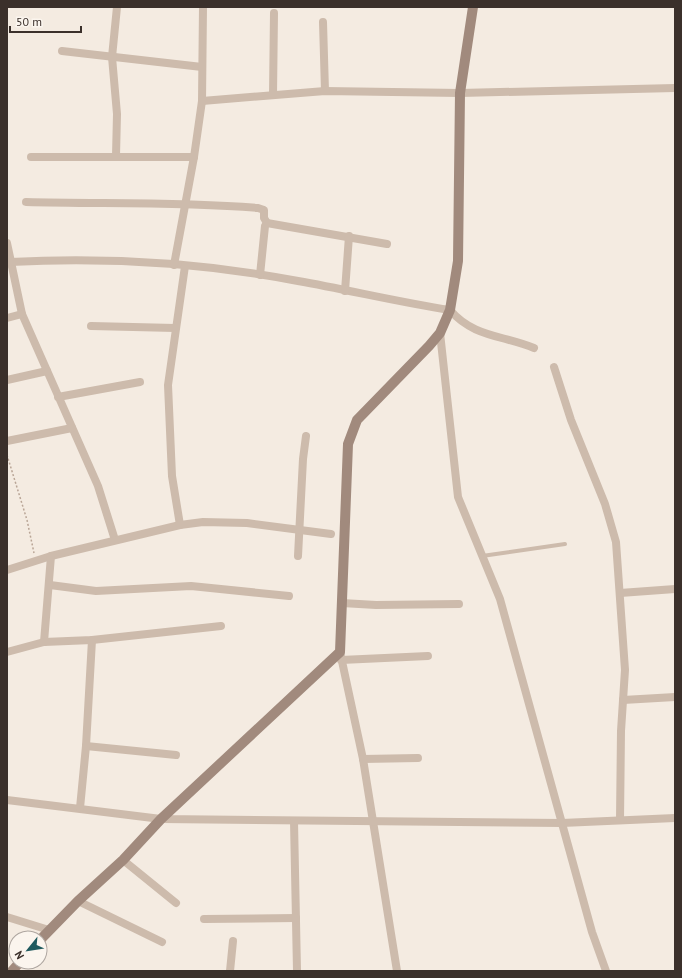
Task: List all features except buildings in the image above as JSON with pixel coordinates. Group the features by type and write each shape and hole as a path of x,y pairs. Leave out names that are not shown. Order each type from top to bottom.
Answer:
{"street":[{"path":"116,156 118,114 112,57 117,7"},
{"path":"174,264 194,157 202,102 203,7"},
{"path":"397,971 374,820 340,656 348,444 357,420 430,346 440,333 450,310 458,261 460,93 473,7"},
{"path":"273,94 274,13"},
{"path":"324,22 325,91"},
{"path":"62,51 202,67"},
{"path":"202,102 273,94 325,91 460,93 675,88"},
{"path":"31,157 194,157"},
{"path":"26,202 134,205 184,204 263,208 267,223 265,226 260,275"},
{"path":"267,223 349,236 387,244"},
{"path":"345,291 349,236"},
{"path":"7,243 22,314 98,486 115,540"},
{"path":"10,262 110,261 174,264 260,275 450,310 469,328 534,348"},
{"path":"180,525 172,476 168,416 168,385 185,266"},
{"path":"7,318 22,314"},
{"path":"91,326 175,328"},
{"path":"440,333 458,497 500,598 592,932 606,971"},
{"path":"554,367 571,420 596,479 607,510 616,542 625,670 620,820"},
{"path":"7,380 47,371"},
{"path":"58,397 140,382"},
{"path":"7,441 72,428"},
{"path":"298,556 303,459 306,436"},
{"path":"7,570 51,556 115,540 180,525 203,522 247,523 331,534"},
{"path":"44,642 50,585 51,556"},
{"path":"50,585 96,591 191,586 289,596"},
{"path":"620,593 675,589"},
{"path":"342,603 390,605 459,604"},
{"path":"7,652 44,642 92,640 221,626"},
{"path":"80,808 86,746 92,640"},
{"path":"7,918 49,930 123,860 161,818 340,656 428,656"},
{"path":"623,700 675,697"},
{"path":"86,746 176,755"},
{"path":"362,759 418,758"},
{"path":"7,800 161,818 294,821 374,820 562,823 675,818"},
{"path":"294,821 298,971"},
{"path":"123,860 176,903"},
{"path":"78,901 162,942"},
{"path":"204,919 296,918"},
{"path":"230,971 233,941"}],"lane":[{"path":"482,556 565,544"}],"path":[{"path":"7,455 27,520 36,561"}]}
